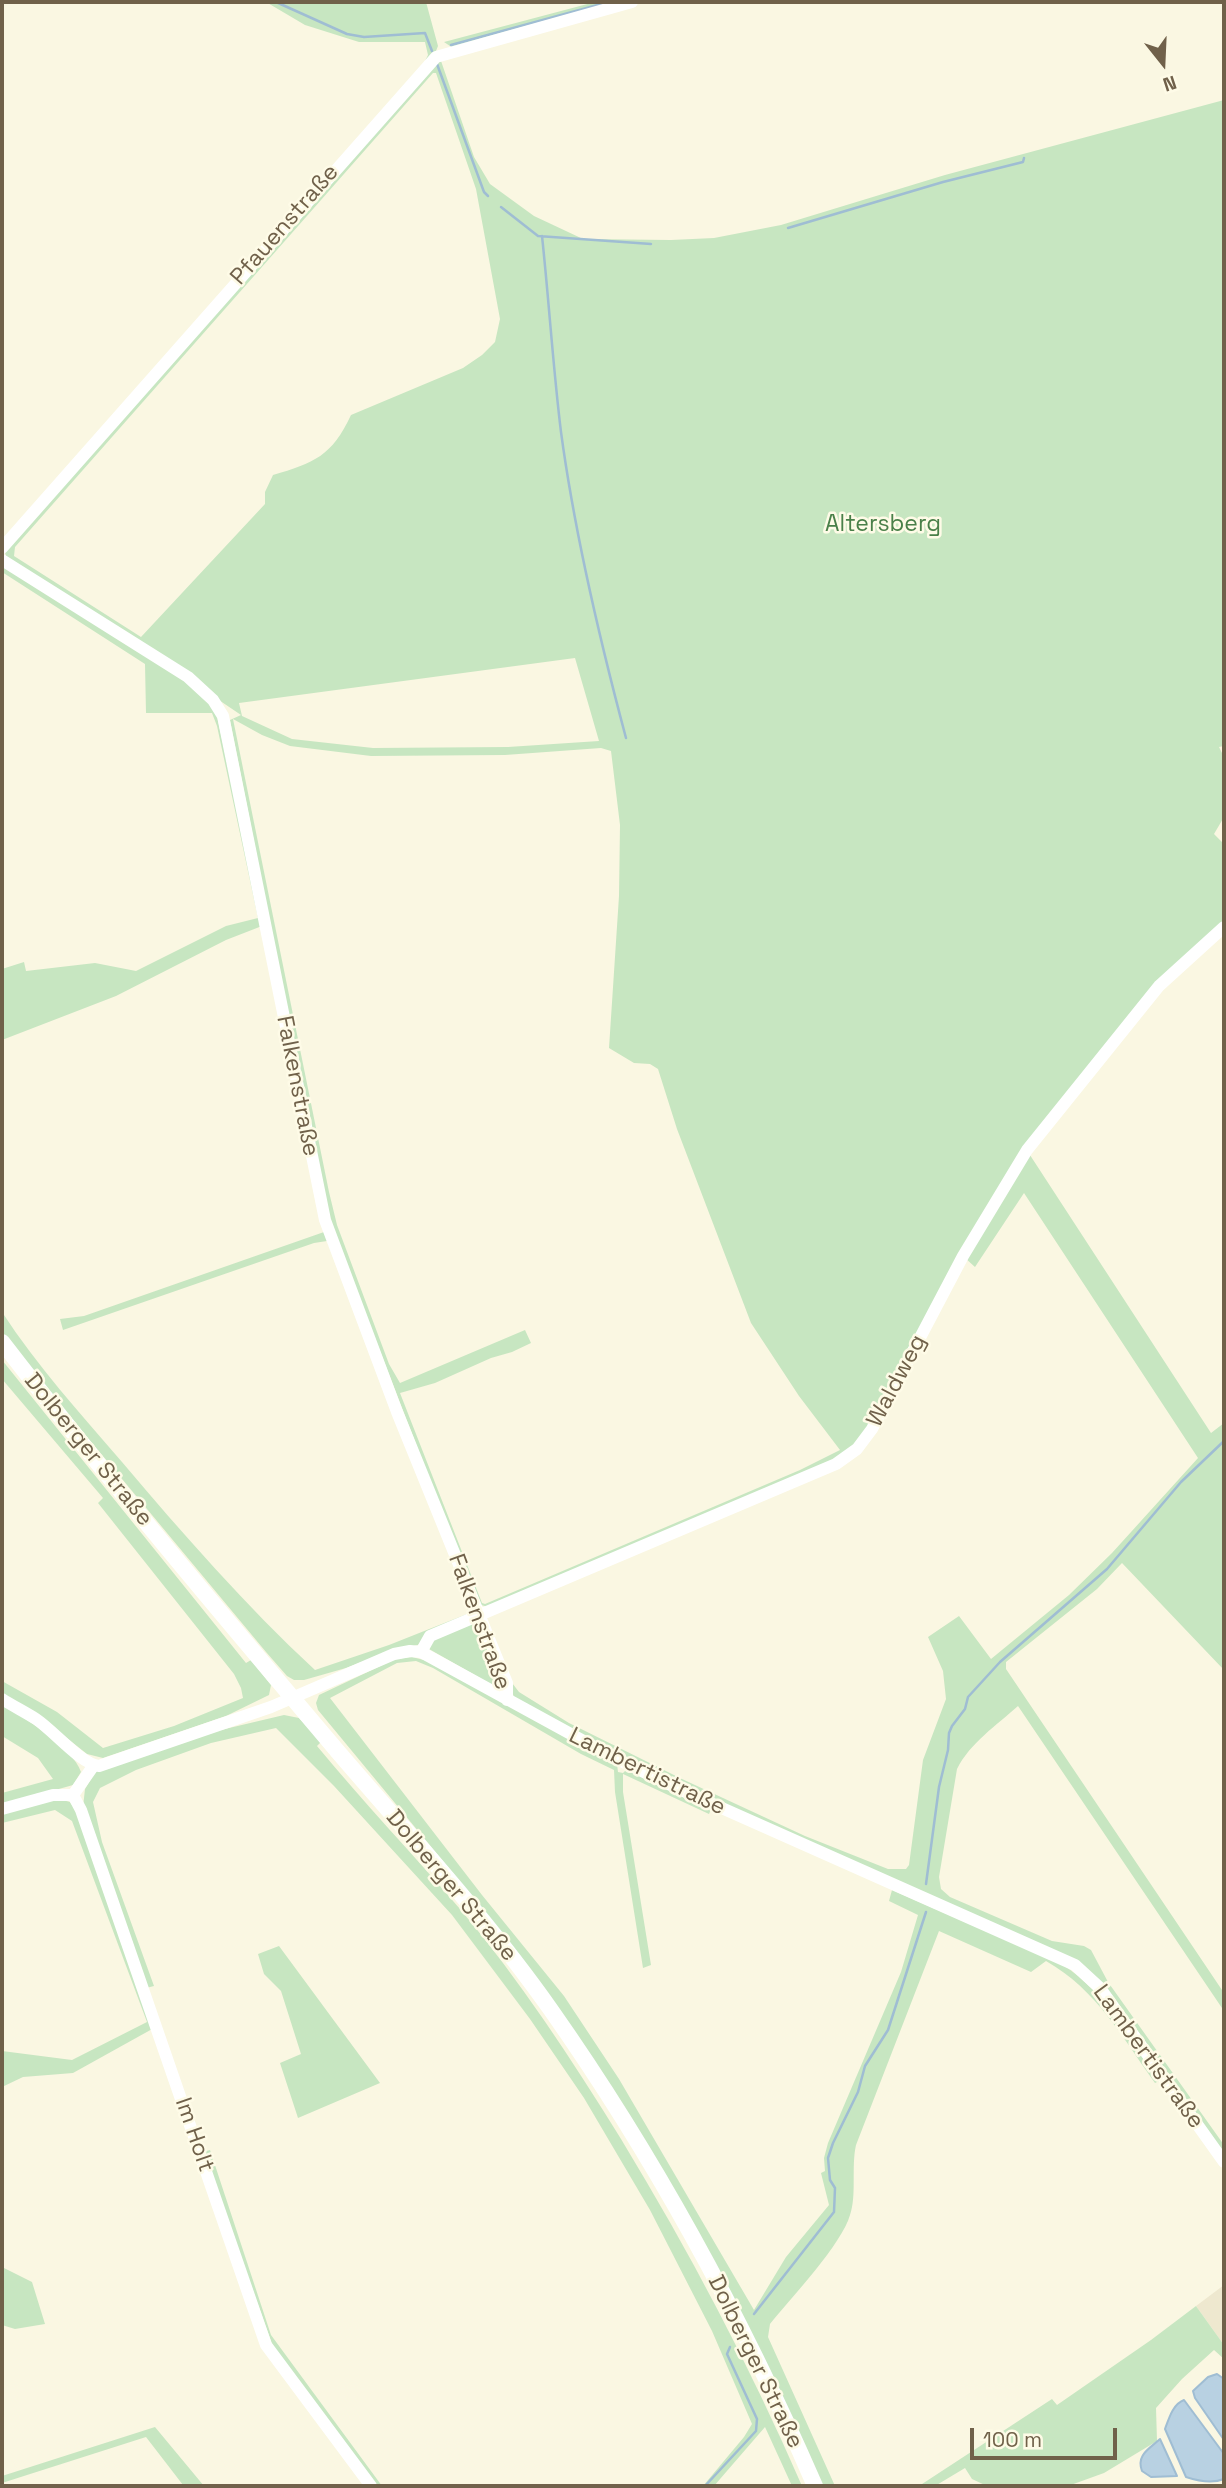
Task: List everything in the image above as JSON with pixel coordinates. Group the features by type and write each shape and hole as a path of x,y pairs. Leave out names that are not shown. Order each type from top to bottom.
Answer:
{"main road":[{"name":"Dolberger Straße","path":"2,1342 69,1428 293,1698 471,1904 550,2008 604,2088 673,2202 737,2319 782,2410 815,2486"}],"street":[{"name":"Pfauenstraße","path":"2,548 436,57 632,2"},
{"name":"Falkenstraße","path":"2,561 188,677 213,700 223,716 325,1220 397,1412 507,1683 507,1700"},
{"name":"Waldweg","path":"421,1652 430,1636 835,1464 857,1449 872,1429 962,1256 1027,1150 1158,986 1224,927"},
{"path":"2,1699 65,1741 84,1761 93,1765 106,1765 293,1698 394,1654 421,1652"},
{"name":"Lambertistraße","path":"421,1652 611,1756 679,1789 1075,1965 1100,1988 1224,2162"},
{"path":"2,1809 53,1795 73,1795 93,1765"},
{"name":"Im Holt","path":"73,1795 81,1810 266,2345 371,2486"}],"shaded area":[{"path":"1224,2285 1224,2345 1196,2306"}],"green space":[{"path":"266,2 426,2 438,46 425,61 428,55 425,42 359,42 305,25"},
{"path":"595,2 623,2 453,48 444,42"},
{"name":"Altersberg","path":"440,58 474,157 490,184 534,216 583,239 714,238 781,225 945,175 1224,100 1224,746 1219,747 1224,757 1224,817 1214,834 1224,844 1224,923 1157,985 1028,1152 1211,1433 1224,1423 1224,1670 1122,1563 1097,1589 1006,1662 1006,1669 1224,1993 1224,2011 1018,1706 976,1743 957,1769 939,1877 941,1889 950,1897 1052,1941 1084,1946 1091,1950 1108,1982 1224,2145 1224,2154 1098,1979 612,1752 514,1698 509,1679 519,1692 569,1723 682,1779 805,1836 888,1869 906,1869 909,1865 923,1760 946,1699 943,1671 928,1637 959,1616 991,1659 1069,1595 1112,1553 1198,1458 1024,1193 975,1267 965,1258 869,1428 856,1445 832,1462 488,1607 478,1604 328,1217 230,720 241,715 6,556 5,552","holes":["433,73 436,73 476,189 500,319 495,342 463,368 351,415 337,440 320,456 311,462 273,475 265,492 265,504 141,637 14,556 15,547","575,658 599,741 508,747 373,748 292,739 242,716 239,703","233,719 290,746 371,756 505,755 601,748 611,751 620,825 619,896 609,1048 634,1063 650,1064 658,1069 677,1129 751,1323 799,1396 840,1450 800,1470 482,1603 400,1393 435,1383 531,1343 525,1330 400,1383 389,1364 337,1225"]},
{"path":"2,565 186,681 216,711 262,926 226,940 116,996 2,1040 2,969 24,962 26,971 95,963 136,971 226,926 258,918 212,713 146,713 145,664 2,572"},
{"path":"312,1171 470,1603 467,1614 468,1601 327,1241 314,1243 63,1330 60,1319 84,1316 324,1232"},
{"path":"2,1312 59,1389 168,1516 240,1595 315,1670 389,1645 467,1614 418,1645 393,1650 304,1680 294,1680 287,1676 18,1354 2,1333"},
{"path":"2,1360 246,1663 251,1660 271,1685 269,1695 226,1716 103,1758 87,1754 39,1716 2,1695 2,1681 57,1712 103,1748 174,1726 243,1698 234,1674 98,1503 103,1498 2,1379"},
{"path":"477,1621 503,1683 501,1690 429,1649 431,1640"},
{"path":"412,1657 428,1661 617,1764 618,1772 623,1773 627,1769 711,1809 709,1814 623,1774 623,1792 651,1965 643,1968 615,1792 614,1770 416,1661 397,1663 330,1698 482,1895 564,1996 619,2079 754,2310 786,2257 829,2205 821,2173 825,2171 824,2158 828,2143 901,1972 918,1915 889,1901 892,1890 1063,1965 1105,2003 1161,2080 1155,2083 1094,2000 1064,1973 1046,1961 1031,1972 939,1931 856,2145 853,2199 845,2227 827,2255 770,2324 768,2337 835,2486 822,2486 743,2317 476,1901 318,1710 316,1703 319,1695 395,1659"},
{"path":"2,1704 47,1734 76,1762 81,1772 73,1785 2,1805 2,1793 53,1779 38,1758 2,1736"},
{"path":"284,1715 299,1718 321,1742 317,1746 482,1936 564,2050 621,2139 694,2266 740,2353 802,2486 792,2486 765,2427 714,2486 703,2486 752,2424 712,2331 650,2210 584,2098 530,2019 452,1915 334,1786 276,1728 211,1743 136,1770 100,1788 93,1802 102,1842 154,1986 146,1988 83,1807 85,1789 95,1772 208,1733"},
{"path":"55,1798 70,1802 77,1812 154,2028 73,2073 23,2077 2,2087 2,2051 72,2060 147,2022 72,1821 55,1810 2,1823 2,1812"},
{"path":"279,1946 380,2083 298,2118 280,2063 301,2054 281,1991 264,1974 258,1954"},
{"path":"210,2150 271,2335 382,2486 374,2486 275,2352 203,2152"},
{"path":"2,2267 32,2282 45,2324 15,2329 2,2325"},
{"path":"1196,2306 1224,2345 1224,2359 1214,2350 1182,2379 1156,2408 1157,2441 1104,2473 1068,2486 987,2486 972,2479 965,2468 935,2486 919,2486 1052,2399 1057,2405"},
{"path":"155,2427 204,2486 181,2486 183,2485 146,2437 2,2483 2,2476"}],"water":[{"path":"1217,2374 1224,2379 1224,2440 1193,2391 1208,2377"},
{"path":"1184,2400 1224,2454 1224,2479 1205,2481 1186,2477 1165,2429 1174,2408"},
{"path":"1160,2439 1177,2476 1151,2477 1142,2471 1142,2456"}],"waterway":[{"path":"276,2 347,34 364,37 425,33 432,51"},
{"path":"451,45 605,3"},
{"path":"437,64 484,192 488,196"},
{"path":"788,228 943,182 1023,162 1024,158"},
{"path":"501,207 538,236 651,244"},
{"path":"542,236 558,408 573,509 606,662 626,738"},
{"path":"926,1884 949,1733 965,1709 968,1697 1000,1662 1107,1569 1181,1482 1224,1441"},
{"path":"754,2314 834,2212 835,2188 830,2180 828,2158 858,2092 865,2066 888,2030 926,1912"},
{"path":"705,2486 756,2431 757,2419 727,2354 730,2347"}]}
